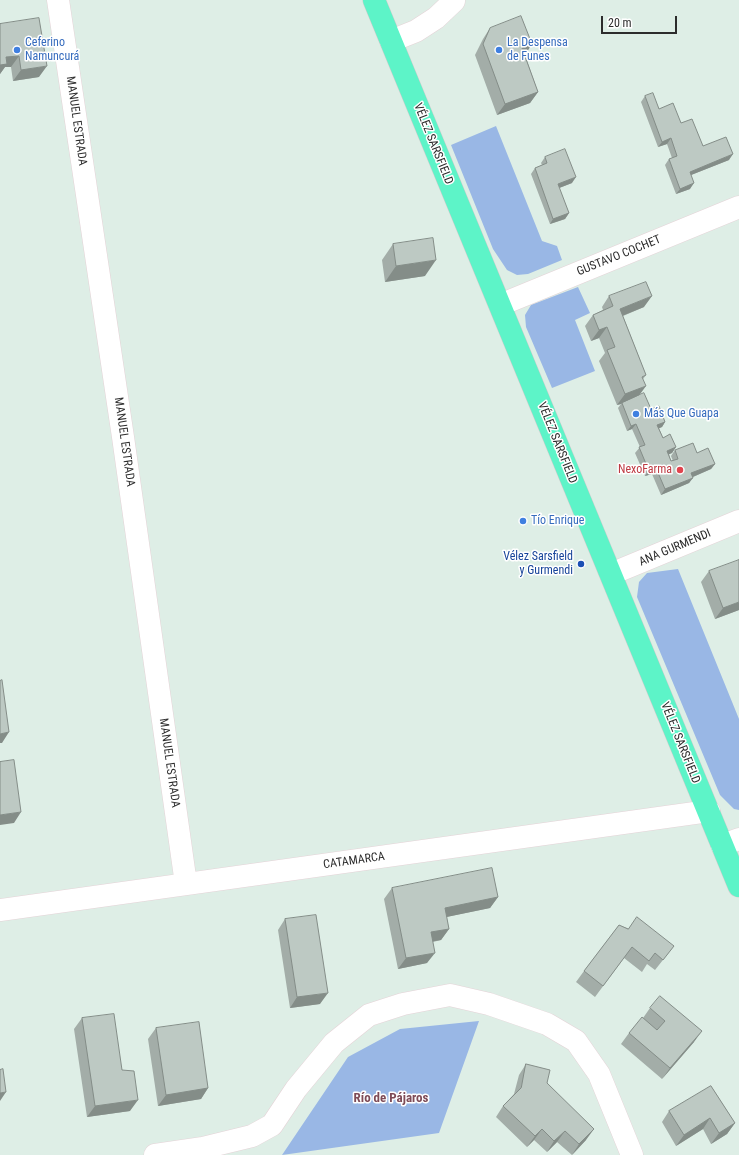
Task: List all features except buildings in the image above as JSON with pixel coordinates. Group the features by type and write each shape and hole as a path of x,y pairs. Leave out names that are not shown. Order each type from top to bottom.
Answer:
{"main road":[{"name":"VÉLEZ SARSFIELD","path":"374,0 709,811 731,842 739,886"}],"street":[{"name":"MANUEL ESTRADA","path":"58,0 123,437 186,884"},
{"path":"391,41 416,31 436,18 454,0"},
{"name":"GUSTAVO COCHET","path":"500,305 739,207"},
{"name":"ANA GURMENDI","path":"611,574 739,521"},
{"name":"CATAMARCA","path":"0,910 709,811"},
{"path":"155,1155 203,1148 252,1136 272,1125 296,1089 334,1043 369,1015 403,1004 450,995 489,1004 547,1024 576,1041 599,1074 632,1155"}],"shaded area":[{"path":"496,126 542,241 557,246 562,260 528,274 517,275 507,270 493,249 451,145"},
{"path":"578,287 590,313 575,320 595,371 552,388 526,327 525,315 531,305"},
{"path":"678,569 739,719 739,810 734,809 720,795 637,597 639,582 647,573"},
{"path":"479,1021 439,1133 282,1155 348,1057 400,1029"}],"place":[{"name":"Ceferino Namuncurá","path":"17,50"},
{"name":"La Despensa de Funes","path":"499,50"},
{"name":"Más Que Guapa","path":"636,414"},
{"name":"NexoFarma","path":"680,470"},
{"name":"Tío Enrique","path":"523,521"},
{"name":"Vélez Sarsfield y Gurmendi","path":"581,564"}],"district":[{"name":"Río de Pájaros","path":"391,1099"}]}
